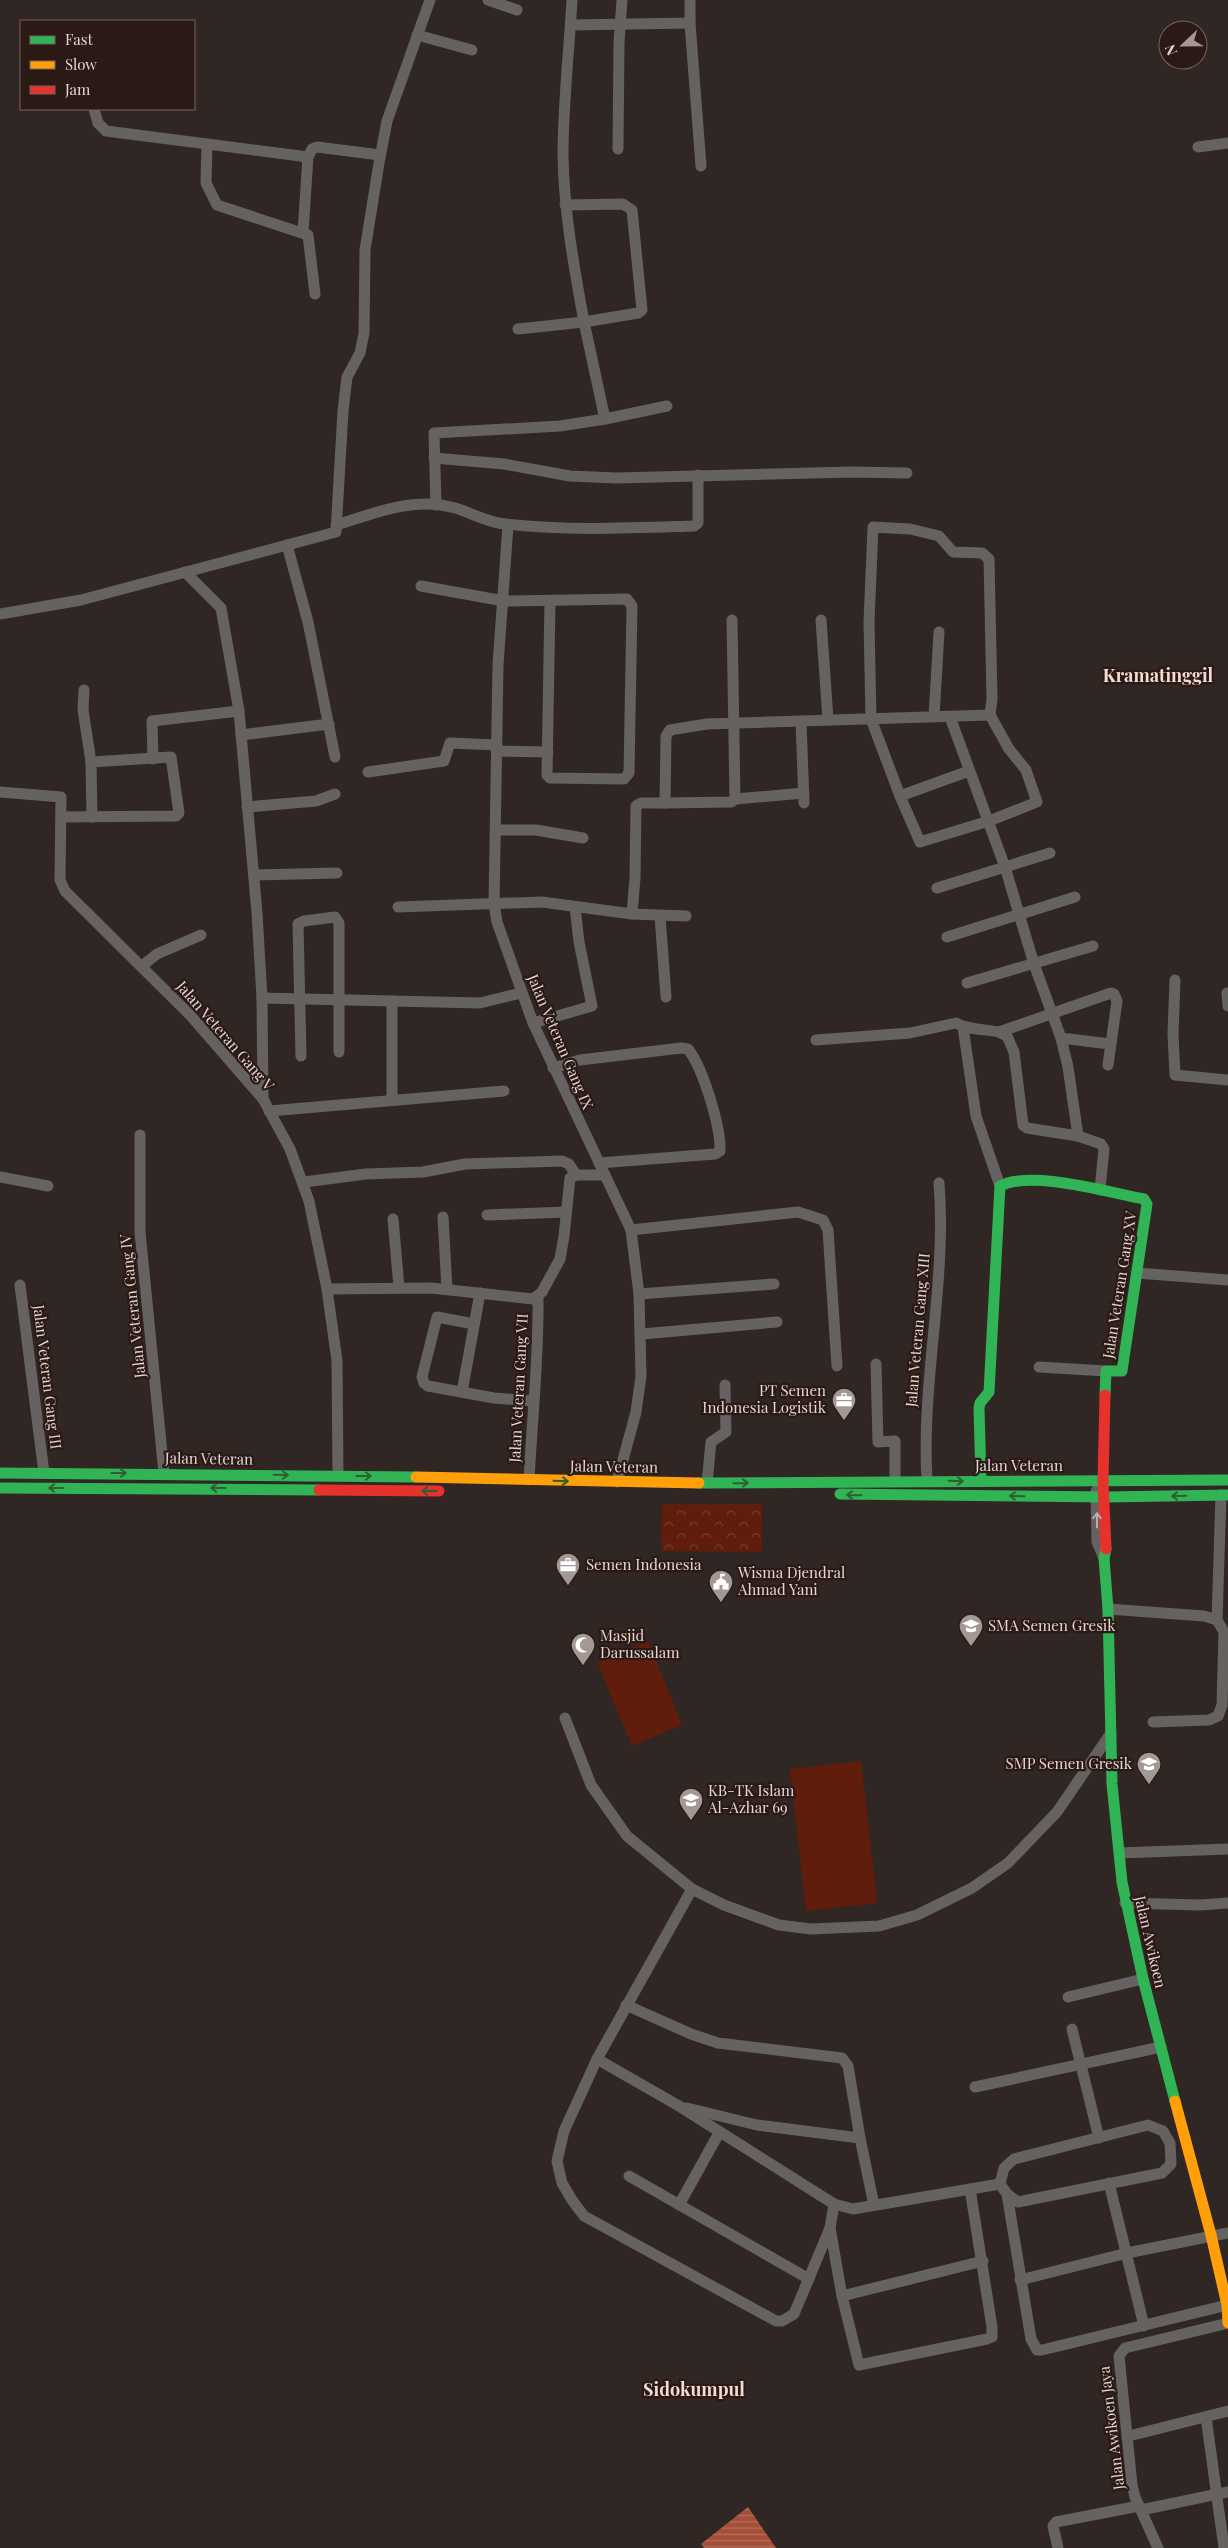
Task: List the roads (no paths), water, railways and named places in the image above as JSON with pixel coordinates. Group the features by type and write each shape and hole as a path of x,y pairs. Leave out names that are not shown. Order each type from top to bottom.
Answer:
{"main road":[{"path":"981,1481 978,1432 980,1403 989,1392 1000,1186 1010,1181 1034,1179 1100,1190"},
{"name":"Jalan Veteran Gang XV","path":"1100,1190 1144,1199 1147,1204 1122,1371 1106,1371 1100,1481"},
{"name":"Jalan Veteran","path":"0,1473 244,1474 707,1483 895,1480 1228,1480"},
{"name":"Jalan Veteran","path":"0,1488 243,1488 302,1491 451,1491"},
{"name":"Jalan Veteran","path":"510,1491 1101,1497 1224,1495"},
{"name":"Jalan Awikoen","path":"1101,1497 1107,1542 1104,1558 1108,1609 1112,1784 1125,1902 1184,2139 1211,2235 1227,2305 1228,2323"}],"street":[{"path":"0,614 81,600 336,532 344,403 347,378 360,353 364,333 365,250 380,155 387,122 430,0"},
{"path":"488,0 517,10"},
{"path":"572,0 565,92 563,156 565,205 584,322 605,419"},
{"path":"618,149 619,43 622,25 622,0"},
{"path":"690,0 690,23 701,166"},
{"path":"571,25 690,23"},
{"path":"417,35 472,50"},
{"path":"94,110 98,124 106,131 308,157"},
{"path":"1198,147 1228,143"},
{"path":"207,144 206,183 217,205 308,235 311,242 315,294"},
{"path":"303,232 308,157 312,149 318,148 380,155"},
{"path":"518,330 584,322 638,313 642,310 633,216 629,206 623,204 565,205"},
{"path":"436,505 433,435 438,432 560,426 667,406"},
{"path":"434,458 504,464 570,476 617,478 698,475 907,473"},
{"path":"336,525 405,504 421,502 455,508 489,521 508,524 618,529 694,526 698,523 698,475"},
{"name":"Jalan Veteran Gang IX","path":"508,524 498,665 494,904 521,993 533,1024 632,1230 640,1294 642,1334 640,1392 617,1482"},
{"path":"876,527 910,529 939,536 953,552 982,553 989,559 992,690 990,715 1009,749 1026,770 1037,802 989,821 920,842 900,796 871,719 871,531 876,527"},
{"path":"288,545 308,622 335,756"},
{"path":"185,572 221,608 239,711 254,875 262,998 263,1099"},
{"path":"422,586 504,601 550,602 627,599 631,603 629,773 624,779 550,778 546,769 548,752 550,602"},
{"path":"732,620 735,799"},
{"path":"821,620 828,720"},
{"path":"934,717 939,632"},
{"path":"84,690 84,718 91,762 92,817"},
{"path":"153,759 152,721 239,711"},
{"path":"665,803 667,732 687,726 990,715"},
{"path":"950,717 1005,867 1018,916 1061,1038 1068,1067 1078,1136"},
{"path":"632,914 635,878 636,806 641,802 731,802 735,799 804,798 801,722"},
{"path":"241,736 329,724"},
{"path":"368,772 444,761 450,743 548,752"},
{"path":"61,817 178,815 171,757 91,762"},
{"path":"900,796 969,771"},
{"name":"Jalan Veteran Gang V","path":"0,792 59,796 62,800 60,880 65,892 190,1015 263,1099 290,1149 304,1182 327,1289 337,1361 338,1476"},
{"path":"247,806 316,802 335,794"},
{"path":"496,830 536,830 583,838"},
{"path":"937,888 1050,853"},
{"path":"254,875 337,873"},
{"path":"947,937 1075,897"},
{"path":"398,907 542,902 632,914 686,916"},
{"path":"533,1024 592,1006 578,942 575,907"},
{"path":"660,916 666,997"},
{"path":"301,1056 298,924 304,921 335,917 339,923 339,1052"},
{"path":"142,966 157,954 201,935"},
{"path":"967,983 1094,946"},
{"path":"1175,980 1173,1034 1175,1075 1228,1080"},
{"path":"262,998 480,1003 521,993"},
{"path":"999,1032 1094,998 1114,994 1117,1001 1108,1065"},
{"path":"1227,994 1228,1006"},
{"path":"392,1001 392,1100"},
{"path":"816,1040 910,1033 956,1023 963,1028 982,1028 1007,1036 1014,1052 1023,1125 1027,1128 1078,1136 1103,1146 1100,1190"},
{"path":"963,1028 976,1116 1000,1186"},
{"path":"1061,1038 1110,1044"},
{"path":"553,1068 580,1060 681,1048 688,1049 694,1056 706,1085 720,1151 715,1154 599,1163"},
{"path":"269,1111 504,1091"},
{"name":"Jalan Veteran Gang IV","path":"140,1135 140,1232 164,1473"},
{"path":"304,1182 366,1174 423,1172 465,1164 552,1161 566,1162 576,1175"},
{"path":"327,1289 399,1287 447,1289 526,1300 538,1297 560,1259 570,1178 576,1175 605,1175"},
{"path":"0,1177 48,1186"},
{"name":"Jalan Veteran Gang XIII","path":"927,1480 926,1404 942,1232 939,1183"},
{"path":"487,1215 566,1212"},
{"path":"632,1230 798,1212 823,1220 828,1230 837,1366"},
{"path":"443,1217 447,1289"},
{"path":"392,1219 399,1287"},
{"path":"1137,1273 1228,1280"},
{"path":"640,1294 774,1284"},
{"name":"Jalan Veteran Gang III","path":"20,1285 44,1473"},
{"path":"462,1392 480,1293"},
{"name":"Jalan Veteran Gang VII","path":"529,1480 533,1401 539,1350 538,1297"},
{"path":"474,1324 437,1317 422,1377 424,1383 428,1386 494,1398 533,1401"},
{"path":"642,1334 776,1322"},
{"path":"876,1364 878,1442 895,1441 895,1480"},
{"path":"1039,1367 1106,1371"},
{"path":"707,1483 711,1442 726,1432 725,1385"},
{"path":"243,1488 244,1474"},
{"path":"261,1475 261,1490"},
{"path":"1100,1481 1101,1497"},
{"path":"1153,1722 1209,1720 1218,1716 1222,1705 1224,1632 1217,1620 1224,1495"},
{"path":"1108,1609 1204,1616 1217,1620"},
{"path":"565,1718 591,1785 627,1836 692,1889 724,1905 779,1925 811,1929 879,1926 916,1915 972,1888 1008,1863 1057,1812 1111,1733"},
{"path":"1119,1853 1228,1849"},
{"path":"692,1889 597,2059 564,2131 557,2161 562,2183 584,2216 776,2321 782,2321 794,2314 830,2228 834,2204"},
{"path":"1125,1902 1200,1906 1228,1903"},
{"path":"1068,1997 1143,1980"},
{"path":"626,2005 691,2034 718,2043 842,2058 848,2066 874,2205"},
{"path":"1072,2029 1099,2138"},
{"path":"975,2087 1161,2047"},
{"path":"597,2059 678,2106 834,2204 853,2209 1000,2184"},
{"path":"678,2106 757,2125 860,2138"},
{"path":"1148,2125 1163,2131 1170,2143 1171,2164 1162,2174 1018,2202 1007,2194 1000,2184 1004,2168 1014,2159 1099,2138 1148,2125"},
{"path":"679,2205 719,2133"},
{"path":"1170,2143 1184,2139"},
{"path":"629,2176 809,2279"},
{"path":"1109,2183 1144,2326"},
{"path":"830,2228 842,2296 860,2365 987,2339 992,2337 992,2327 983,2261 970,2189"},
{"path":"1007,2194 1031,2339 1037,2350 1227,2305"},
{"path":"1020,2280 1126,2253 1228,2233"},
{"path":"842,2296 983,2261"},
{"name":"Jalan Awikoen Jaya","path":"1158,2548 1132,2485 1129,2436 1119,2356 1122,2349 1228,2323"},
{"path":"1129,2436 1228,2411"},
{"path":"1206,2417 1223,2493 1224,2548"},
{"path":"1058,2548 1053,2526 1056,2522 1223,2493"}],"place":[{"name":"PT Semen Indonesia Logistik","path":"844,1421"},
{"name":"Semen Indonesia","path":"568,1586"},
{"name":"Wisma Djendral Ahmad Yani","path":"721,1603"},
{"name":"SMA Semen Gresik","path":"971,1647"},
{"name":"Masjid Darussalam","path":"583,1666"},
{"name":"SMP Semen Gresik","path":"1149,1785"},
{"name":"KB-TK Islam Al-Azhar 69","path":"691,1821"}],"district":[{"name":"Kramatinggil","path":"1158,676"},
{"name":"Sidokumpul","path":"694,2390"}]}
